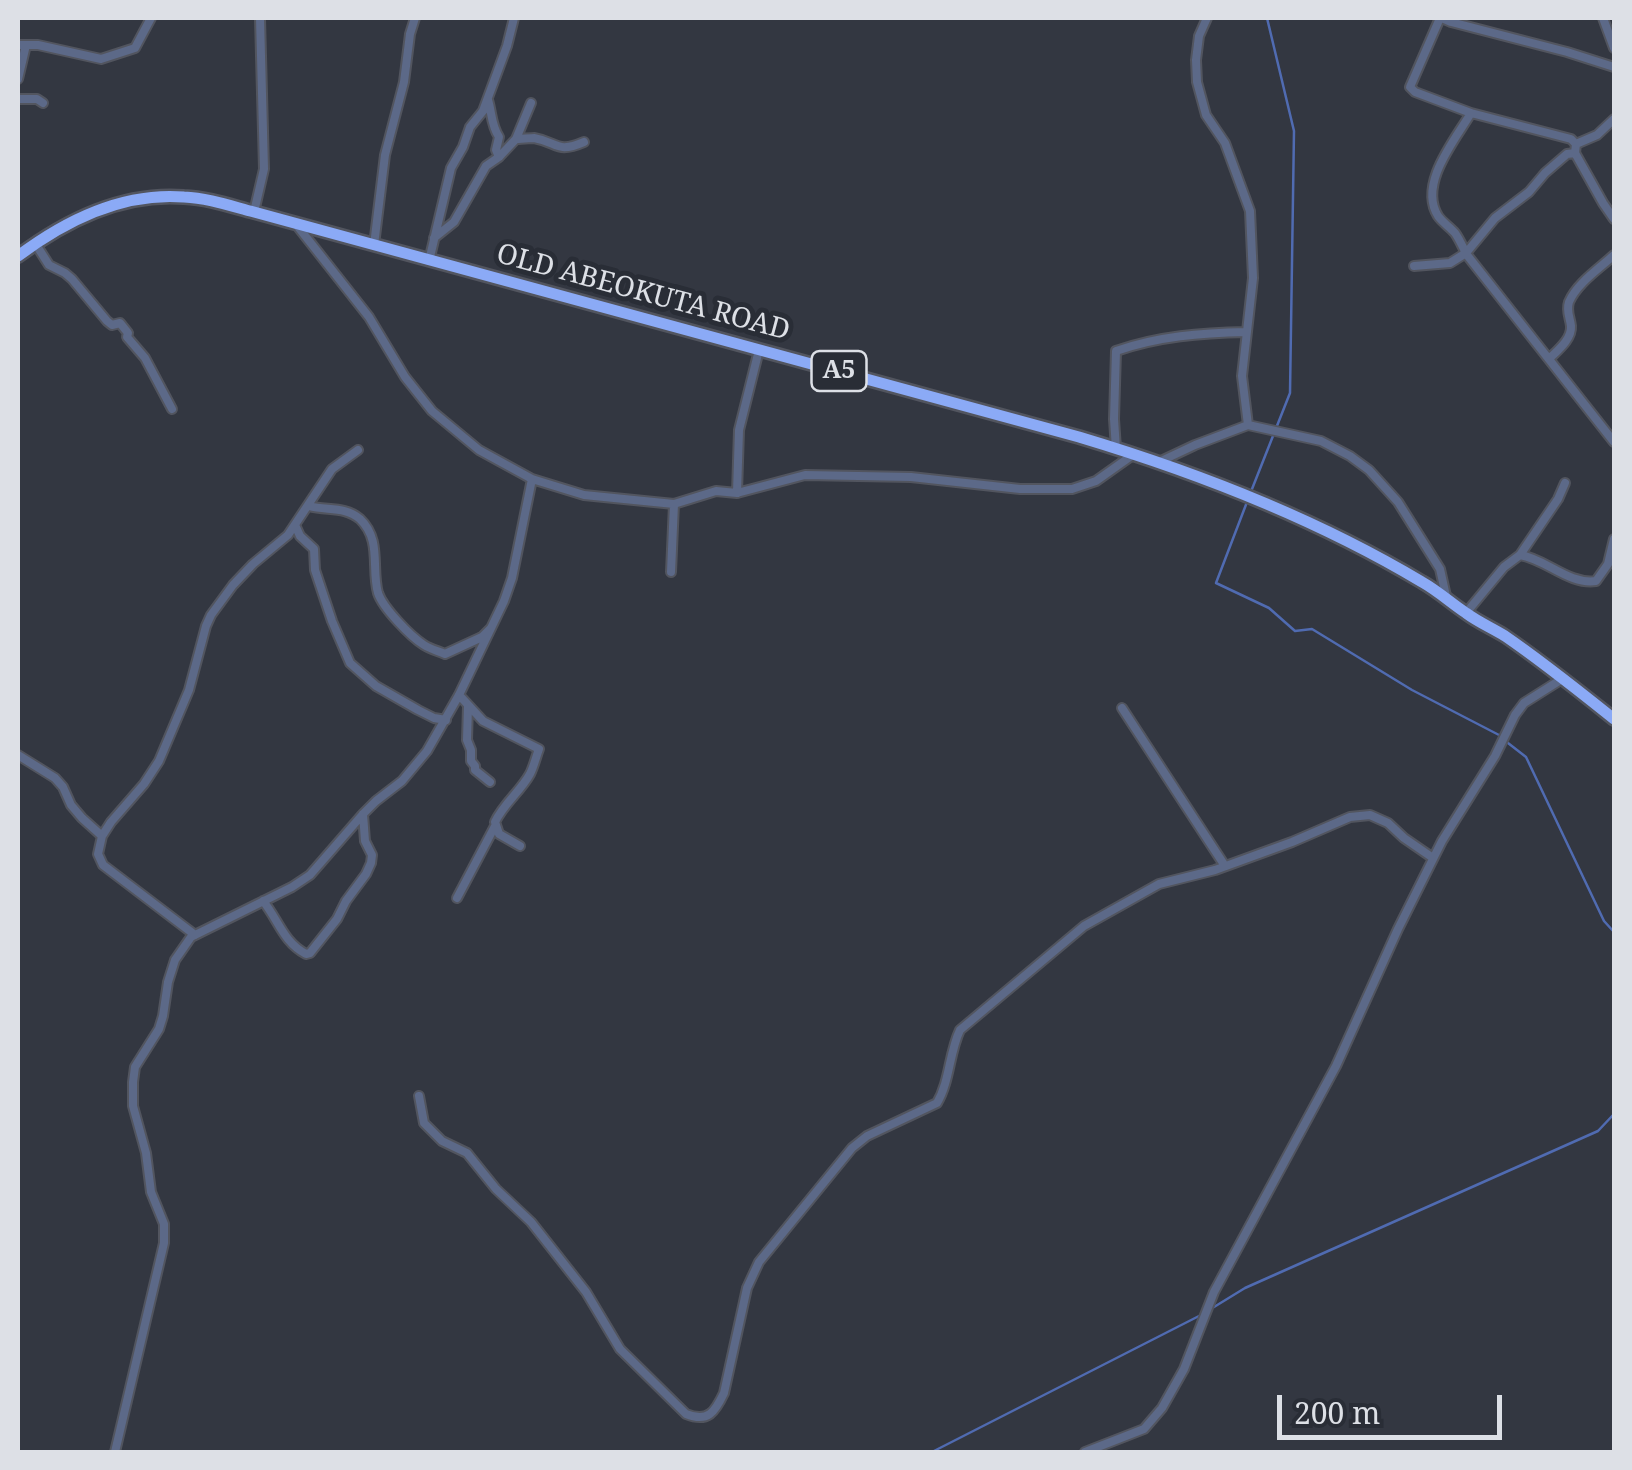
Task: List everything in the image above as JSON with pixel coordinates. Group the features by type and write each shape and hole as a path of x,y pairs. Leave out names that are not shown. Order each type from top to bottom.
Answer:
{"highway":[{"name":"OLD ABEOKUTA ROAD","path":"18,256 48,234 80,218 134,199 186,197 295,223 1116,448 1279,508 1375,556 1446,596 1614,719"}],"street":[{"path":"18,80 22,45 101,60 135,48 151,18"},
{"path":"254,212 264,169 260,18"},
{"path":"374,245 385,155 415,18"},
{"path":"429,261 451,168 470,126 483,111 514,18"},
{"path":"1207,18 1199,36 1197,82 1206,115 1224,143 1250,211 1253,278 1242,376 1248,425"},
{"path":"1614,67 1443,18 1410,87 1471,113 1562,136 1576,149 1614,219"},
{"path":"1604,18 1614,48"},
{"path":"18,99 37,98 43,103"},
{"path":"488,99 499,157"},
{"path":"434,238 454,222 486,166 516,139 531,103"},
{"path":"1471,113 1442,158 1432,189 1437,215 1614,442"},
{"path":"1414,266 1450,262 1466,253 1495,218 1529,192 1567,154 1614,119"},
{"path":"516,139 534,138 557,148 584,142"},
{"path":"295,223 369,317 405,377 432,410 479,450 532,479 584,495 674,504 716,491 737,493 805,475 1072,489 1096,481 1134,454"},
{"path":"34,244 49,265 66,273 107,321 112,325 120,323 172,409"},
{"path":"1549,359 1569,338 1569,304 1578,289 1614,255"},
{"path":"1116,448 1116,352 1144,341 1197,333 1247,332"},
{"path":"737,493 738,430 759,350"},
{"path":"1159,462 1248,425 1321,441 1370,470 1398,502 1440,570 1446,596"},
{"path":"195,935 103,864 98,854 102,836 158,761 189,690 211,615 233,585 288,535 332,470 358,450"},
{"path":"115,1452 164,1243 164,1224 151,1192 132,1082 135,1066 163,1016 175,960 191,937 310,875 376,800 402,781 426,751 459,695 512,578 532,479"},
{"path":"1466,613 1504,566 1520,554 1565,483"},
{"path":"671,572 674,504"},
{"path":"309,506 346,510 361,520 374,542 379,596 424,646 445,654 482,637 494,624"},
{"path":"295,525 314,549 315,570 350,663 376,686 434,718 446,720"},
{"path":"1520,554 1591,583 1603,575 1614,539"},
{"path":"1085,1452 1144,1428 1162,1408 1184,1368 1214,1292 1336,1066 1433,858 1516,714 1524,703 1562,679"},
{"path":"457,898 498,814 531,772 539,749 482,721 459,695"},
{"path":"468,706 471,761 475,770 490,782"},
{"path":"1122,708 1225,866"},
{"path":"18,755 55,778 79,815 102,836"},
{"path":"262,901 287,941 301,952 310,953 337,919 371,863 363,814"},
{"path":"418,1096 424,1123 442,1141 467,1153 496,1189 531,1222 586,1292 620,1349 686,1414 707,1416 724,1392 747,1288 759,1262 852,1148 867,1136 937,1103 960,1030 1084,926 1159,884 1225,866 1350,817 1370,815 1388,823 1433,858"},
{"path":"495,826 499,834 520,846"}],"waterway":[{"path":"1252,489 1290,393 1294,131 1267,18"},
{"path":"1247,502 1216,583 1269,608 1295,631 1312,629 1412,690 1499,735"},
{"path":"1508,743 1526,757 1604,921 1614,932"},
{"path":"1214,1307 1245,1288 1598,1131 1614,1114"},
{"path":"932,1452 1199,1316"}]}
